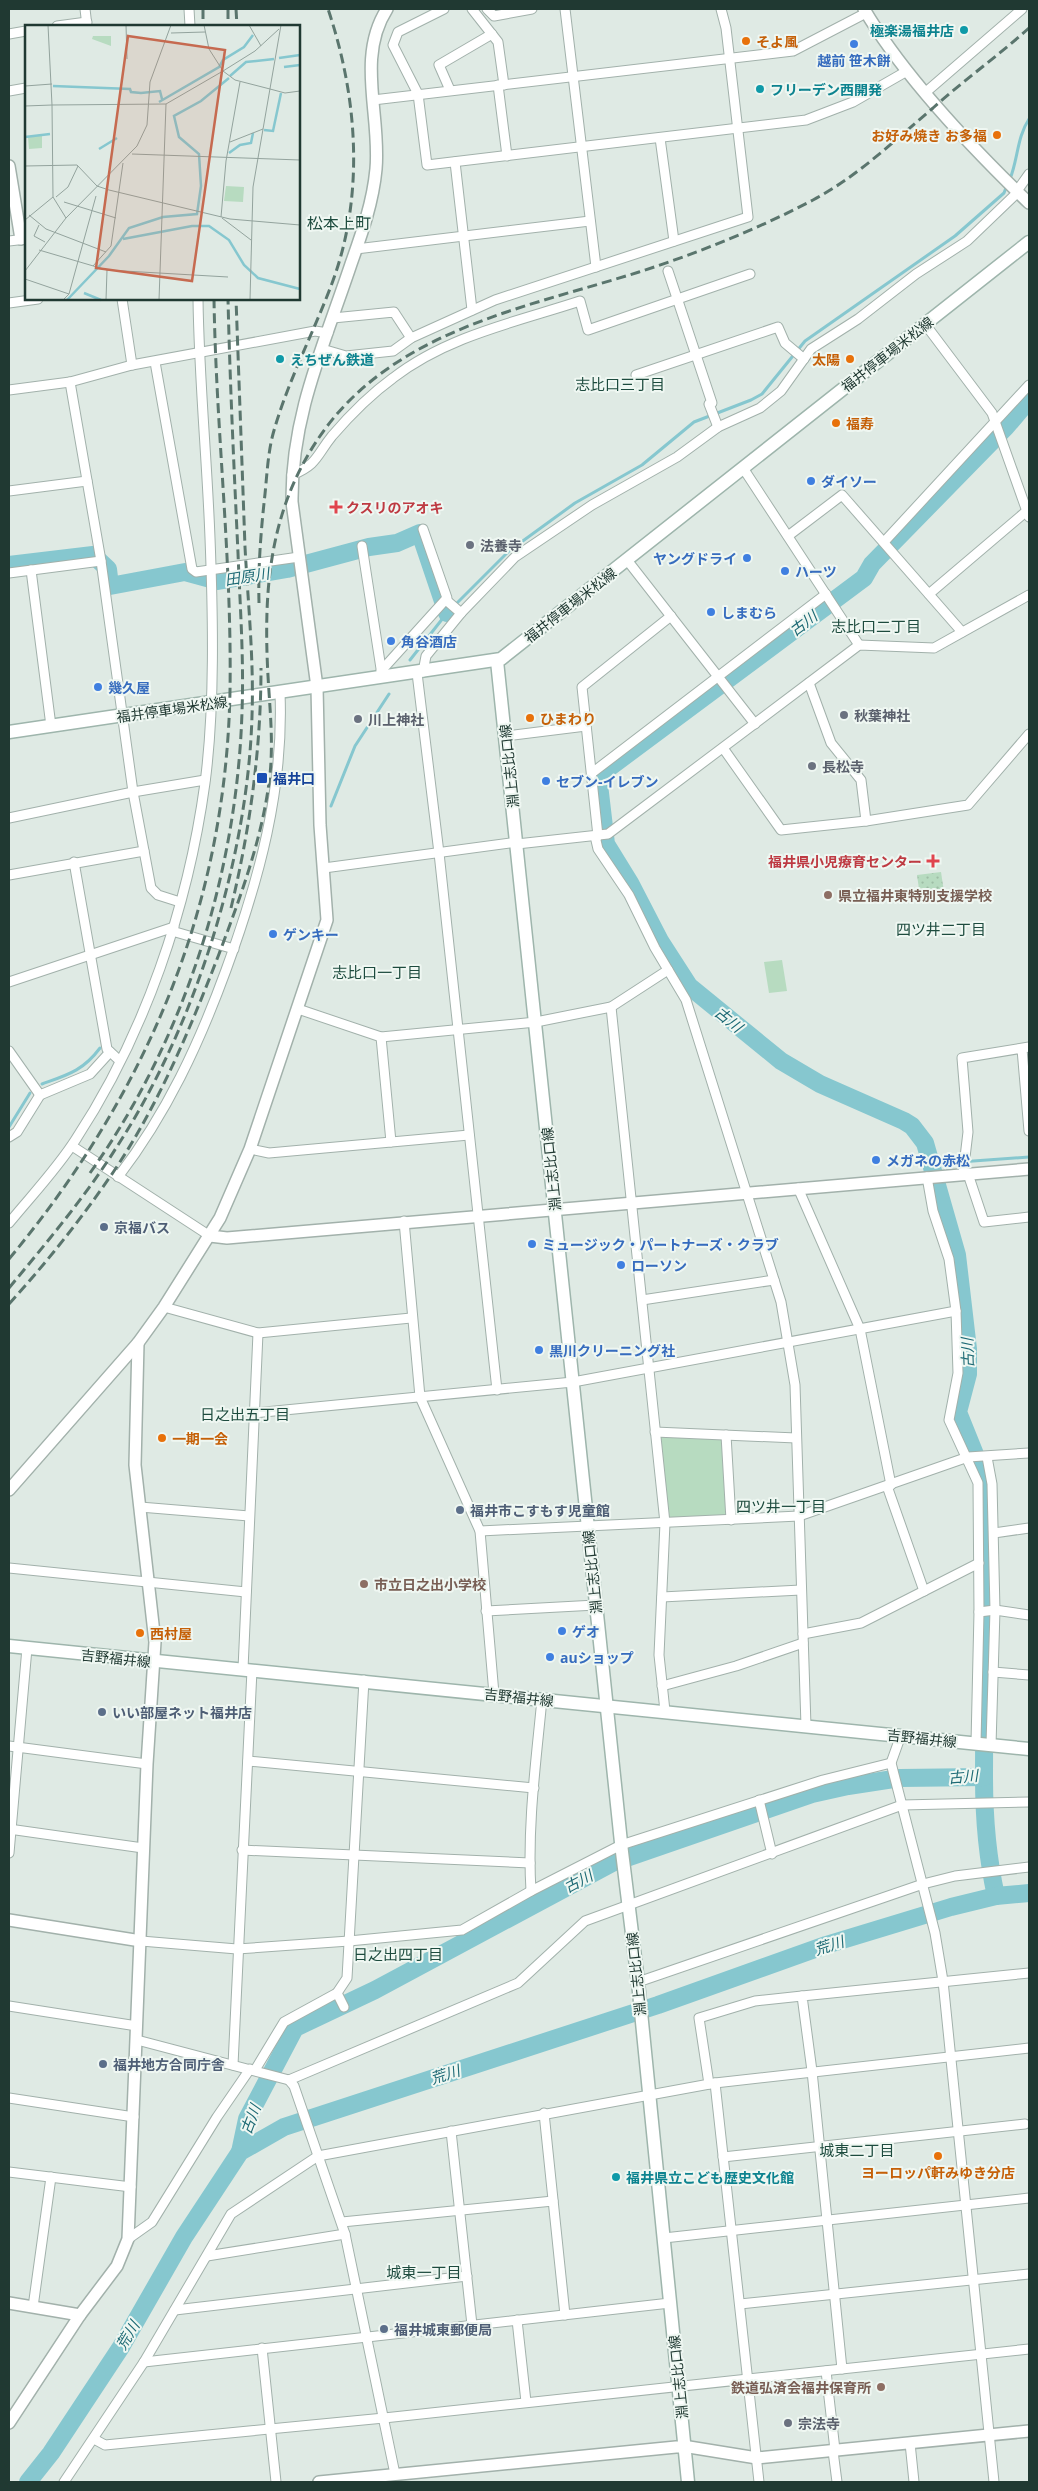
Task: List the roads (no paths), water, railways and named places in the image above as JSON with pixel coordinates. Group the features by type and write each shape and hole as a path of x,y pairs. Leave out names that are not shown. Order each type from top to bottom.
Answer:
{"main road":[{"name":"福井停車場米松線","path":"9,732 280,693 382,674 420,673 497,661 1029,242"},
{"name":"淵上志比口線","path":"497,661 622,1853 638,1982 688,2482"},
{"name":"吉野福井線","path":"9,1646 152,1662 364,1680 1029,1749"}],"street":[{"path":"72,25 87,24 85,9"},
{"path":"189,9 190,25"},
{"path":"9,1490 138,1343 210,1236 220,1218 250,1149 328,917 320,825 317,687 292,502 292,475 300,419 370,207 376,168 371,74 372,50 378,27 387,9"},
{"path":"444,9 398,32 393,45 418,94 427,165 806,120 853,102 907,71"},
{"path":"472,9 498,42 507,156"},
{"path":"487,9 494,16 532,9"},
{"path":"564,9 596,267"},
{"path":"322,349 346,356 393,351 412,338 472,310 748,217 730,59 721,9"},
{"path":"926,92 1022,9"},
{"path":"373,100 793,51 865,11 907,71 1029,203"},
{"path":"9,34 25,31"},
{"path":"450,90 439,65 441,62 492,34"},
{"path":"9,91 25,88"},
{"path":"660,138 674,241"},
{"path":"455,162 472,310"},
{"path":"9,166 24,239 9,241"},
{"path":"497,1390 420,673 426,656 460,612 515,557 592,505 677,457 718,427 760,408 781,392 811,350 858,318 916,274 967,242 1018,192 1029,174"},
{"path":"356,249 590,221"},
{"path":"668,271 712,403 709,404 718,427"},
{"path":"292,475 313,464 344,424 392,378 413,363 446,346 580,301 588,330 750,274"},
{"path":"9,303 31,300"},
{"path":"122,300 132,364"},
{"path":"9,1224 72,1146 120,1061 158,971 173,929 190,866 205,780 210,703 211,572 198,300"},
{"path":"333,318 394,312 412,338"},
{"path":"926,324 992,413 1029,512 929,594"},
{"path":"636,375 778,327 785,342 804,359"},
{"path":"9,390 70,382 132,364 155,362 315,332 328,333"},
{"path":"155,362 190,566 196,572 211,572 299,557"},
{"path":"70,382 101,561 133,792 151,888 158,895 180,902"},
{"path":"884,542 996,423 1029,384"},
{"path":"743,468 859,645"},
{"path":"9,492 88,481"},
{"path":"788,536 842,495 962,632"},
{"path":"423,529 447,602 460,612"},
{"path":"362,546 382,674"},
{"path":"627,560 755,724"},
{"path":"9,573 101,561"},
{"path":"31,570 51,726"},
{"path":"592,773 826,594"},
{"path":"324,868 517,843 608,834 859,645 934,648 1029,595"},
{"path":"382,674 447,602"},
{"path":"671,616 582,687 598,849 629,896 686,1000 745,1193 781,1302 795,1385 806,1726"},
{"path":"810,683 831,743 861,780 866,821"},
{"path":"118,1177 156,1125 184,1072 205,1026 234,949 253,891 269,829 279,764 280,693"},
{"path":"506,736 586,726"},
{"path":"723,748 781,830 866,821 968,805 1029,734"},
{"path":"9,818 133,792 205,780"},
{"path":"9,874 144,851"},
{"path":"74,862 107,1049 120,1061"},
{"path":"9,982 173,929 234,949"},
{"path":"298,1009 381,1037 536,1022 611,1007 668,970"},
{"path":"611,1007 665,1524 659,1655 665,1711"},
{"path":"381,1037 391,1142"},
{"path":"1029,1131 1026,1048 962,1058 968,1132 965,1174 984,1222 1029,1218"},
{"path":"9,1137 17,1132 40,1095 90,1074 110,1052"},
{"path":"10,1054 40,1095"},
{"path":"250,1149 269,1153 469,1135"},
{"path":"72,1146 210,1236 227,1238 404,1221 1029,1168"},
{"path":"927,1177 933,1211 948,1259 956,1311 958,1373 949,1420 968,1457 978,1482 979,1612 976,1743"},
{"path":"798,1188 860,1329 889,1485 924,1591"},
{"path":"404,1221 411,1318 420,1397 480,1531 494,1694"},
{"path":"642,1300 774,1280"},
{"path":"164,1307 258,1333 411,1318"},
{"path":"253,1413 573,1382 956,1311"},
{"path":"233,2065 236,1949 248,1761 246,1592 258,1333"},
{"path":"9,2423 13,2409 117,2266 128,2239 147,1764 152,1662 155,1642 135,1465 138,1343"},
{"path":"655,1432 796,1438"},
{"path":"726,1435 730,1520"},
{"path":"480,1531 588,1528 799,1516 968,1457 1029,1454"},
{"path":"988,1457 992,1484 995,1610 991,1745"},
{"path":"140,1507 249,1516"},
{"path":"994,1533 1029,1528"},
{"path":"662,1686 736,1666 803,1639 861,1623 979,1563"},
{"path":"9,1568 149,1584 246,1592"},
{"path":"662,1597 801,1590"},
{"path":"486,1611 596,1604"},
{"path":"979,1612 995,1610 1029,1615"},
{"path":"9,1853 13,1747 27,1648"},
{"path":"993,1672 1029,1675"},
{"path":"128,2239 152,2222 217,2117 256,2071 284,2022 338,1995 347,1978 364,1680"},
{"path":"532,1891 530,1863 542,1699"},
{"path":"901,1735 892,1767 935,1933 943,1981 994,2482"},
{"path":"13,1747 147,1764"},
{"path":"248,1761 534,1788"},
{"path":"9,1920 141,1941 236,1949 462,1930 532,1891 622,1853 823,1780 892,1767"},
{"path":"137,2040 285,2078 518,1983 585,1921 902,1805 1029,1802"},
{"path":"759,1803 772,1854"},
{"path":"10,1829 144,1848"},
{"path":"242,1850 530,1863"},
{"path":"638,1982 923,1884 955,1876 1029,1867"},
{"path":"759,2482 724,2157 700,2018 755,2001 1029,1973"},
{"path":"338,1995 344,2007"},
{"path":"802,1996 812,2070 842,2369"},
{"path":"9,2006 137,2026"},
{"path":"64,2482 144,2362 231,2214 318,2156 712,2083 812,2070 1029,2048"},
{"path":"285,2078 298,2097 342,2222 395,2474"},
{"path":"9,2098 134,2117"},
{"path":"544,2113 565,2315"},
{"path":"724,2157 1025,2124"},
{"path":"451,2132 472,2325"},
{"path":"9,2172 131,2187"},
{"path":"33,2307 51,2177"},
{"path":"664,2238 1029,2198"},
{"path":"342,2222 553,2201"},
{"path":"207,2256 345,2234"},
{"path":"740,2304 1029,2274"},
{"path":"175,2310 467,2276"},
{"path":"144,2362 670,2303"},
{"path":"9,2304 80,2315"},
{"path":"517,2320 526,2402"},
{"path":"262,2348 276,2482"},
{"path":"94,2439 105,2445 384,2418 1029,2349"},
{"path":"826,2370 837,2482"},
{"path":"319,2482 684,2447 757,2458 1029,2431"},
{"path":"910,2443 914,2482"}],"waterway":[{"path":"1010,179 1022,133 1029,119"},
{"path":"410,660 447,613 509,551 575,503 642,465 694,422 762,394 805,341 955,236 1004,193 1007,185"},
{"name":"古川","path":"240,2152 247,2119 295,2028 375,1990 612,1863 812,1794 900,1778 984,1777 985,1479 958,1412 968,1374 968,1349 957,1255 925,1143 912,1126 904,1121 820,1084 781,1061 689,986 660,941 630,883 606,844 598,776 864,578 872,564 1006,427 1029,400"},
{"name":"田原川","path":"9,565 93,555 108,569 110,586 185,572 218,581 287,569 369,547 397,543 420,533 447,613"},
{"path":"331,806 355,746 389,694"},
{"path":"42,1084 67,1075 81,1067 100,1048"},
{"path":"9,1127 30,1093"},
{"path":"932,1164 1029,1157"},
{"path":"984,1777 987,1837 996,1896"},
{"name":"荒川","path":"28,2482 51,2453 121,2347 184,2237 240,2152 284,2127 658,2005 826,1945 951,1907 996,1896 1029,1893"}],"railway":[{"path":"203,9 203,25"},
{"path":"228,9 228,25"},
{"path":"236,9 237,25"},
{"path":"259,603 261,535 271,441 285,396 331,286 342,252 349,218 354,148 351,112 346,77 328,9"},
{"path":"9,1304 89,1206 130,1146 159,1093 185,1038 235,912 261,827 269,783 271,742 267,610 269,578 274,547 281,516 292,487 307,457 325,429 355,395 390,367 428,345 468,326 705,249 771,221 829,191 875,157 1029,28"},
{"path":"9,1259 58,1196 101,1131 138,1064 169,994 194,923 213,848 225,771 230,691 229,593 214,300"},
{"path":"90,1173 123,1122 153,1068 178,1012 199,954 216,894 229,834 238,773 242,712 242,633 228,300"},
{"path":"9,1288 93,1182 146,1098 171,1048 193,994 212,939 228,883 240,826 248,770 252,716 236,300"},
{"path":"231,908 244,849 257,759 261,668"}],"place":[{"name":"極楽湯福井店","path":"964,30"},
{"name":"そよ風","path":"746,41"},
{"name":"越前 笹木餅","path":"854,44"},
{"name":"フリーデン西開発","path":"760,89"},
{"name":"お好み焼き お多福","path":"997,135"},
{"name":"えちぜん鉄道","path":"280,359"},
{"name":"太陽","path":"850,359"},
{"name":"福寿","path":"836,423"},
{"name":"ダイソー","path":"811,481"},
{"name":"クスリのアオキ","path":"336,507"},
{"name":"法養寺","path":"470,545"},
{"name":"ヤングドライ","path":"747,558"},
{"name":"ハーツ","path":"785,571"},
{"name":"しまむら","path":"711,612"},
{"name":"角谷酒店","path":"391,641"},
{"name":"幾久屋","path":"98,687"},
{"name":"秋葉神社","path":"844,715"},
{"name":"ひまわり","path":"530,718"},
{"name":"川上神社","path":"358,719"},
{"name":"長松寺","path":"812,766"},
{"name":"福井口","path":"262,778"},
{"name":"セブン-イレブン","path":"546,781"},
{"name":"福井県小児療育センター","path":"933,861"},
{"name":"県立福井東特別支援学校","path":"828,895"},
{"name":"ゲンキー","path":"273,934"},
{"name":"メガネの赤松","path":"876,1160"},
{"name":"京福バス","path":"104,1227"},
{"name":"ミュージック・パートナーズ・クラブ","path":"532,1244"},
{"name":"ローソン","path":"621,1265"},
{"name":"黒川クリーニング社","path":"539,1350"},
{"name":"一期一会","path":"162,1438"},
{"name":"福井市こすもす児童館","path":"460,1510"},
{"name":"市立日之出小学校","path":"364,1584"},
{"name":"ゲオ","path":"562,1631"},
{"name":"西村屋","path":"140,1633"},
{"name":"auショップ","path":"550,1657"},
{"name":"いい部屋ネット福井店","path":"102,1712"},
{"name":"福井地方合同庁舎","path":"103,2064"},
{"name":"ヨーロッパ軒みゆき分店","path":"938,2156"},
{"name":"福井県立こども歴史文化館","path":"616,2177"},
{"name":"福井城東郵便局","path":"384,2329"},
{"name":"鉄道弘済会福井保育所","path":"881,2387"},
{"name":"宗法寺","path":"788,2423"}],"district":[{"name":"松本上町","path":"339,223"},
{"name":"志比口三丁目","path":"620,384"},
{"name":"志比口二丁目","path":"876,626"},
{"name":"四ツ井二丁目","path":"941,929"},
{"name":"志比口一丁目","path":"377,972"},
{"name":"日之出五丁目","path":"245,1414"},
{"name":"四ツ井一丁目","path":"781,1506"},
{"name":"日之出四丁目","path":"398,1954"},
{"name":"城東二丁目","path":"857,2150"},
{"name":"城東一丁目","path":"424,2272"}]}
